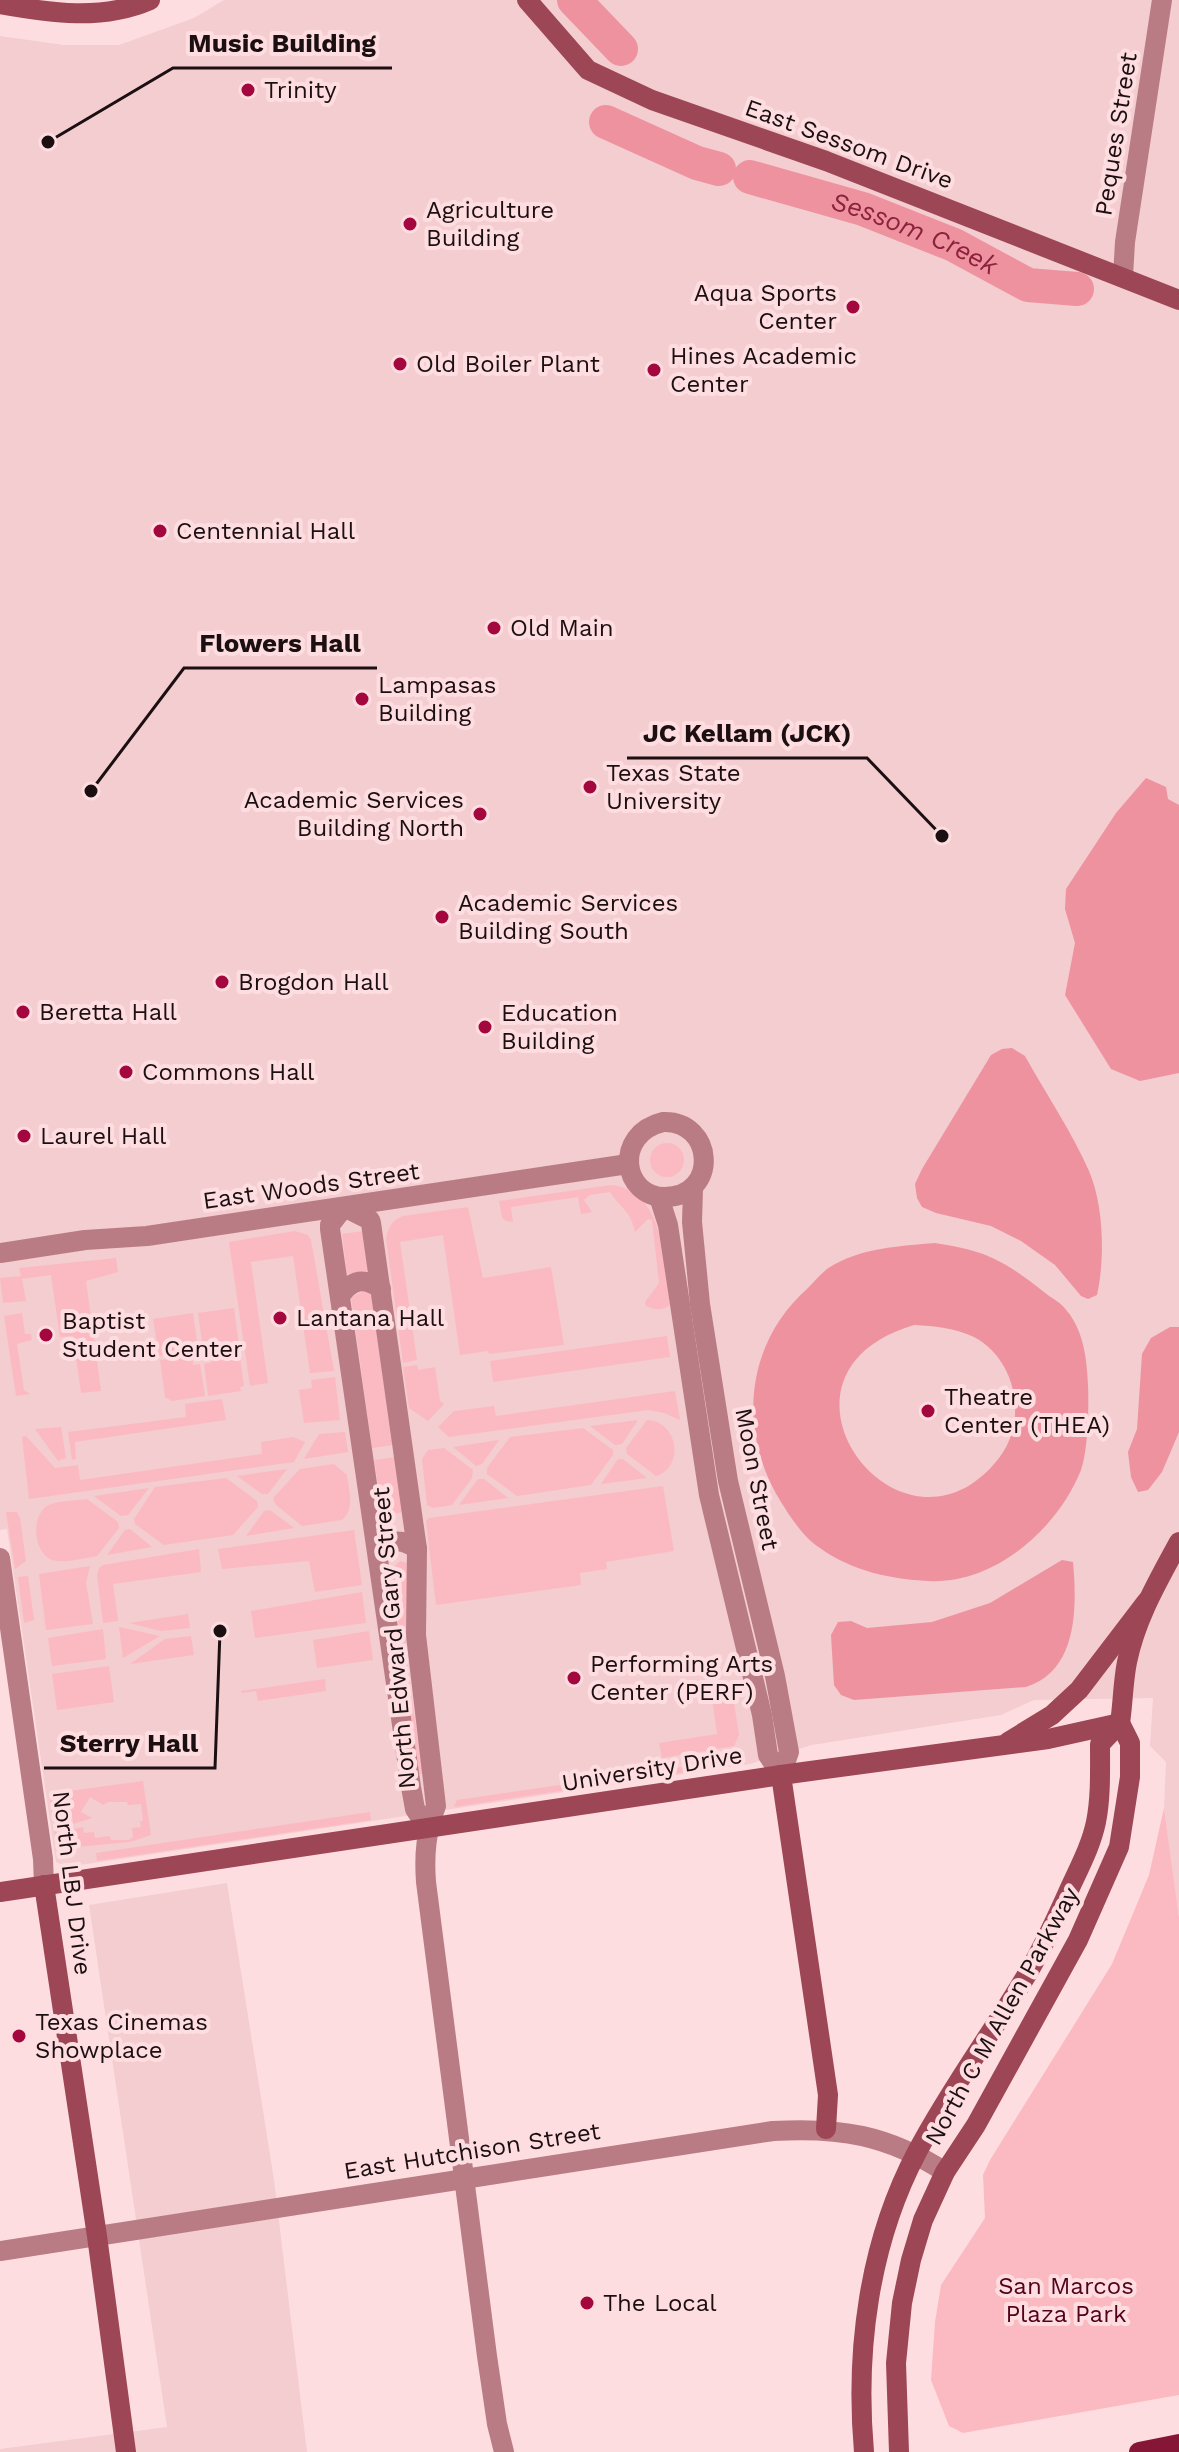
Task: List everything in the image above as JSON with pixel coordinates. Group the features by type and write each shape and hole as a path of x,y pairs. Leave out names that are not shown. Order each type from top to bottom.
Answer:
{"main road":[{"path":"0,4 80,14 121,10 150,0"},
{"name":"East Sessom Drive","path":"527,0 588,70 652,100 826,161 1179,300"},
{"path":"1002,1746 1052,1715 1079,1690 1147,1601 1179,1542"},
{"path":"1120,1723 1127,1664 1147,1601"},
{"name":"University Drive","path":"0,1892 781,1775 1002,1746 1120,1723"},
{"name":"North C M Allen Parkway","path":"864,2452 861,2359 869,2296 883,2234 916,2153 943,2104 1029,1971 1092,1839 1099,1801 1100,1744 1120,1723 1130,1743 1130,1777 1119,1847 1078,1940 1007,2070 945,2172 923,2220 902,2303 896,2363 899,2452"},
{"name":"Moon Street","path":"781,1775 828,2095 826,2129"},
{"name":"North LBJ Drive","path":"44,1885 126,2452"},
{"path":"978,2051 1007,2070"},
{"path":"869,2296 902,2303"},
{"path":"1139,2452 1179,2444"}],"street":[{"name":"Peques Street","path":"1123,276 1125,242 1162,0"},
{"path":"663,1122 681,1123 697,1137 702,1146 703,1171 693,1189 659,1197 635,1181 628,1164 629,1151 644,1129 663,1122"},
{"name":"East Woods Street","path":"0,1253 85,1240 147,1236 628,1164"},
{"name":"Moon Street","path":"693,1189 692,1222 700,1304 728,1481 775,1676 789,1752 781,1775"},
{"name":"Moon Street","path":"659,1197 668,1225 709,1495 762,1715 768,1755 781,1775"},
{"name":"North Edward Gary Street","path":"344,1207 370,1220 417,1549 416,1635 436,1806 428,1828 415,1809 330,1225 344,1207"},
{"path":"340,1296 348,1285 357,1281 372,1282 381,1289"},
{"path":"378,1558 382,1548 394,1541 407,1542 417,1549"},
{"name":"North LBJ Drive","path":"0,1558 43,1859 44,1885"},
{"path":"428,1828 424,1853 426,1882 463,2180 497,2424 504,2452"},
{"name":"East Hutchison Street","path":"0,2251 773,2131 826,2129 862,2134 916,2153 945,2172"}],"shaded area":[{"name":"Texas State University","path":"224,0 1179,0 1179,1917 1164,1808 1166,1762 1150,1746 1153,1698 1034,1700 1001,1715 812,1745 750,1764 67,1867 56,1862 7,1529 0,1530 0,36 64,45 119,45 194,18"},
{"path":"1146,778 1166,787 1168,799 1179,805 1179,1073 1140,1081 1111,1069 1065,995 1075,943 1065,909 1066,889 1116,813"},
{"path":"1012,1048 1025,1056 1075,1142 1094,1185 1102,1233 1101,1265 1097,1295 1088,1299 1081,1296 1055,1265 1021,1241 991,1226 936,1213 922,1207 917,1198 915,1184 922,1169 991,1055"},
{"path":"935,1243 994,1258 1030,1281 1062,1306 1073,1319 1084,1346 1087,1366 1088,1428 1081,1470 1071,1492 1040,1532 1000,1563 977,1574 953,1580 928,1581 886,1576 845,1563 814,1544 803,1533 789,1515 767,1475 758,1447 754,1389 760,1361 771,1335 787,1310 830,1267 881,1249","holes":["914,1325 959,1331 989,1347 1008,1376 1014,1392 1015,1410 1008,1443 999,1458 961,1490 921,1497 885,1484 857,1457 841,1422 842,1384 865,1350"]},
{"path":"1170,1327 1179,1327 1179,1432 1162,1472 1148,1490 1138,1492 1131,1477 1128,1452 1137,1429 1142,1354 1151,1338"},
{"path":"1062,1560 1073,1562 1074,1617 1065,1652 1056,1667 1043,1679 1026,1687 854,1700 841,1695 834,1685 831,1635 838,1622 851,1621 867,1628 932,1622 990,1603"},
{"path":"227,1883 274,2180 307,2452 0,2452 0,2449 167,2427 89,1905"}],"green space":[{"path":"667,1143 679,1148 684,1160 679,1172 667,1177 655,1172 650,1160 655,1148"},
{"path":"611,1185 629,1190 643,1201 652,1215 659,1232 666,1270 670,1305 664,1308 649,1307 645,1302 659,1283 652,1220 648,1219 635,1232 628,1215 610,1192 590,1195 584,1200 592,1212 581,1214 578,1197 511,1207 513,1222 502,1218 499,1201"},
{"path":"468,1207 483,1278 551,1267 564,1345 460,1355 443,1235 400,1242 417,1360 403,1363 386,1238 388,1231 393,1222 403,1216"},
{"path":"295,1231 308,1235 311,1240 334,1371 310,1373 293,1256 251,1262 268,1383 250,1386 229,1242"},
{"path":"363,1231 368,1271 347,1274 342,1234"},
{"path":"116,1258 118,1272 86,1281 101,1391 81,1393 73,1336 60,1337 51,1275 22,1279 26,1301 3,1303 0,1278 21,1276 19,1268"},
{"path":"364,1291 373,1296 393,1445 372,1448 351,1297"},
{"path":"234,1308 239,1346 211,1350 210,1340 202,1342 198,1313"},
{"path":"22,1313 25,1334 31,1334 32,1340 17,1344 24,1390 30,1394 16,1396 4,1316"},
{"path":"193,1313 197,1341 190,1342 191,1351 159,1356 153,1319"},
{"path":"667,1336 670,1357 493,1382 490,1361"},
{"path":"239,1350 244,1386 240,1387 241,1391 208,1396 204,1364 212,1362 211,1354"},
{"path":"192,1356 193,1365 200,1364 205,1396 172,1401 165,1397 160,1360"},
{"path":"417,1365 418,1370 435,1367 440,1401 444,1404 428,1421 409,1408 403,1367"},
{"path":"335,1377 340,1420 304,1423 299,1390 312,1388 311,1380"},
{"path":"675,1391 680,1420 648,1410 449,1437 438,1427 454,1411 494,1406 496,1416"},
{"path":"222,1399 226,1420 75,1442 76,1459 72,1460 68,1432 186,1417 185,1404"},
{"path":"638,1420 622,1444 615,1445 590,1426"},
{"path":"647,1420 666,1428 674,1445 671,1464 656,1476 627,1454 626,1448"},
{"path":"61,1427 66,1458 58,1461 35,1429"},
{"path":"583,1428 613,1450 613,1455 591,1485 517,1496 487,1474 487,1468 510,1437"},
{"path":"345,1432 348,1452 304,1459 319,1434"},
{"path":"26,1436 55,1468 78,1465 80,1480 262,1454 261,1442 293,1437 305,1442 294,1462 29,1499 22,1437"},
{"path":"499,1440 482,1464 476,1466 453,1447"},
{"path":"444,1448 473,1470 472,1478 452,1505 433,1508 427,1505 422,1459 428,1450"},
{"path":"396,1457 404,1512 383,1515 374,1460"},
{"path":"618,1459 623,1459 647,1478 601,1484"},
{"path":"334,1464 347,1475 349,1487 349,1511 342,1520 302,1526 275,1504 273,1498 300,1469"},
{"path":"287,1469 268,1494 262,1494 237,1476"},
{"path":"226,1478 257,1501 258,1507 233,1535 164,1545 135,1524 134,1519 155,1487"},
{"path":"478,1479 484,1479 508,1498 459,1505"},
{"path":"663,1486 674,1551 606,1562 607,1569 580,1573 581,1585 436,1605 426,1521 429,1518"},
{"path":"149,1488 128,1515 121,1516 94,1496"},
{"path":"87,1499 118,1522 119,1528 97,1556 52,1560 41,1550 38,1542 39,1516 49,1505"},
{"path":"270,1510 294,1528 246,1536 264,1511"},
{"path":"6,1512 17,1512 20,1518 26,1561 15,1569"},
{"path":"130,1529 152,1547 107,1555 125,1530"},
{"path":"354,1530 362,1585 315,1592 309,1561 222,1569 218,1549"},
{"path":"199,1549 201,1572 113,1584 118,1621 103,1623 97,1575 99,1568"},
{"path":"400,1561 408,1563 407,1655 424,1774 419,1774 391,1569"},
{"path":"90,1566 86,1583 93,1624 46,1630 39,1574"},
{"path":"28,1576 34,1620 24,1623 18,1577"},
{"path":"362,1592 366,1623 255,1638 251,1611"},
{"path":"188,1614 190,1628 161,1631 129,1623"},
{"path":"119,1627 160,1636 123,1658"},
{"path":"103,1629 106,1659 52,1666 48,1638"},
{"path":"369,1631 373,1660 317,1668 313,1640"},
{"path":"191,1636 194,1655 130,1664 165,1639"},
{"path":"109,1666 114,1702 57,1710 52,1674"},
{"path":"325,1679 326,1691 258,1701 256,1691 241,1691"},
{"path":"733,1696 739,1735 734,1746 662,1758 659,1743 717,1734 712,1698"},
{"path":"744,1758 745,1763 454,1807 457,1800"},
{"path":"143,1781 151,1835 130,1842 76,1847 74,1829 83,1827 84,1833 94,1832 95,1838 110,1836 111,1840 129,1840 133,1837 132,1828 141,1827 140,1821 143,1821 141,1804 108,1802 103,1805 90,1797 81,1812 92,1818 73,1824 69,1791"},
{"path":"61,1791 69,1848 57,1849 49,1793"},
{"name":"San Marcos Plaza Park","path":"1164,1808 1179,1917 1179,2395 963,2433 949,2426 931,2380 941,2285 985,2218 983,2175 990,2160 1112,1964 1149,1875"},
{"path":"370,1812 371,1820 97,1861 96,1853"}],"waterway":[{"name":"Sessom Creek","path":"574,0 621,49"},
{"name":"Sessom Creek","path":"606,122 697,163 719,169"},
{"name":"Sessom Creek","path":"750,177 863,209 954,245 1028,285 1077,289"}],"place":[{"name":"Trinity","path":"248,90"},
{"name":"Music Building","path":"48,142"},
{"name":"Agriculture Building","path":"410,224"},
{"name":"Aqua Sports Center","path":"853,307"},
{"name":"Old Boiler Plant","path":"400,364"},
{"name":"Hines Academic Center","path":"654,370"},
{"name":"Centennial Hall","path":"160,531"},
{"name":"Old Main","path":"494,628"},
{"name":"Lampasas Building","path":"362,699"},
{"name":"Texas State University","path":"590,787"},
{"name":"Flowers Hall","path":"91,791"},
{"name":"Academic Services Building North","path":"480,814"},
{"name":"JC Kellam (JCK)","path":"942,836"},
{"name":"Academic Services Building South","path":"442,917"},
{"name":"Brogdon Hall","path":"222,982"},
{"name":"Beretta Hall","path":"23,1012"},
{"name":"Education Building","path":"485,1027"},
{"name":"Commons Hall","path":"126,1072"},
{"name":"Laurel Hall","path":"24,1136"},
{"name":"Lantana Hall","path":"280,1318"},
{"name":"Baptist Student Center","path":"46,1335"},
{"name":"Theatre Center (THEA)","path":"928,1411"},
{"name":"Sterry Hall","path":"220,1631"},
{"name":"Performing Arts Center (PERF)","path":"574,1678"},
{"name":"Texas Cinemas Showplace","path":"19,2036"},
{"name":"The Local","path":"587,2303"}]}
